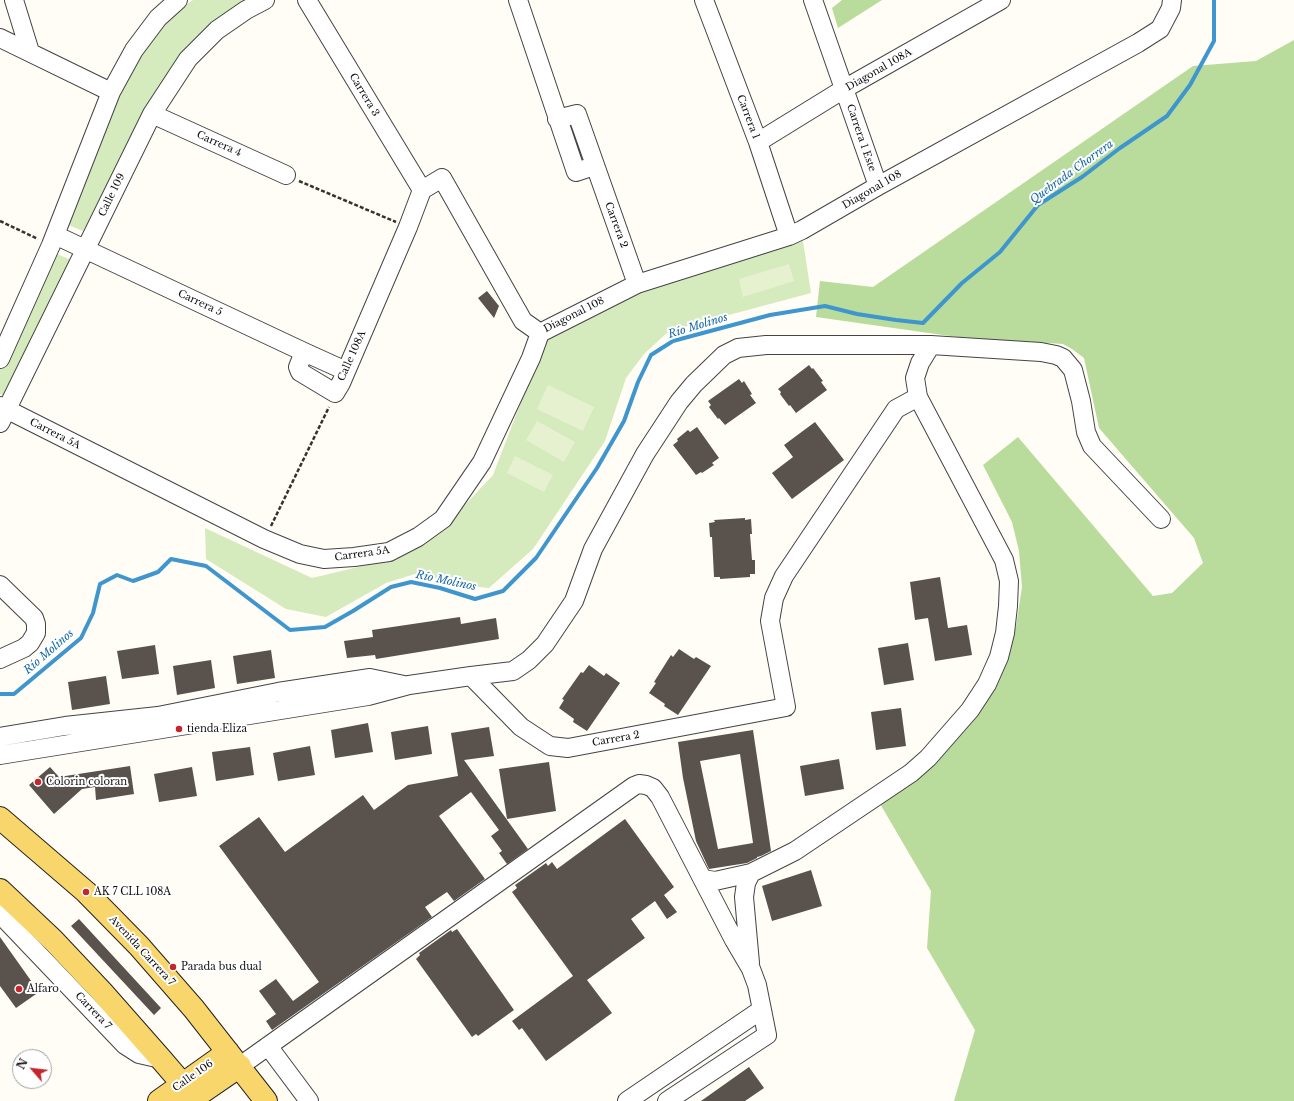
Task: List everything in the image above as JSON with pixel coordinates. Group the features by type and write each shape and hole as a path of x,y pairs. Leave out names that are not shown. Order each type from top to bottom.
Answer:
{"main road":[{"name":"Avenida Carrera 7","path":"0,818 86,892 139,946 183,996 266,1101"},
{"path":"0,890 53,940 161,1059 191,1096"},
{"name":"Calle 106","path":"159,1101 191,1096 234,1059"}],"street":[{"path":"14,0 30,52"},
{"path":"0,359 53,240 111,92 134,50 158,18 178,0"},
{"name":"Calle 109","path":"2,413 86,249 152,114 188,59 217,30 246,10 265,0"},
{"name":"Carrera 3","path":"307,0 422,190"},
{"name":"Carrera 2","path":"518,0 576,172 594,166 637,284"},
{"name":"Carrera 1","path":"704,0 758,142 789,236"},
{"name":"Carrera 1 Este","path":"813,0 878,186"},
{"name":"Diagonal 108A","path":"758,142 844,89 1001,0"},
{"name":"Diagonal 108","path":"540,333 637,284 789,236 802,230 878,186 1138,43 1160,29 1171,8 1172,0"},
{"path":"0,38 111,92"},
{"name":"Carrera 4","path":"152,114 286,175"},
{"path":"422,190 442,178 524,321 540,333"},
{"name":"Calle 108A","path":"335,393 346,371 408,227 422,190"},
{"name":"Carrera 5","path":"53,240 86,249 346,371"},
{"name":"Carrera 5A","path":"2,413 264,539 300,554 324,559 354,557 388,552 418,537 443,519 482,462 531,358 540,333"},
{"path":"0,755 368,696 409,685 513,671 529,660 545,644 574,601 593,549 644,454 679,402 694,384 724,355 738,348 766,345 931,345 1041,352 1056,355 1063,358 1073,370 1081,401 1086,432 1092,446 1161,519"},
{"path":"703,879 715,882 751,873 795,851 911,773 928,758 970,710 987,684 1000,657 1005,633 1008,606 1008,581 1004,560 918,397 915,378 920,362 931,345"},
{"path":"304,352 298,367 300,372 335,393"},
{"name":"Carrera 2","path":"471,676 520,727 550,746 568,748 786,707 770,621 774,598 784,576 896,409 918,397"},
{"path":"0,585 34,618 36,624 36,633 30,643 24,648 0,659"},
{"path":"0,737 65,726 158,716 278,692 370,678 409,685"},
{"path":"234,1059 268,1046 634,786 639,784 653,788 660,797 751,969 757,985 767,1035 667,1101"},
{"path":"751,873 746,883 744,897 751,969"},
{"name":"Carrera 7","path":"0,914 125,1045 139,1054 161,1059"},
{"path":"626,1101 761,1010"},
{"path":"268,1046 310,1101"}],"path":[{"path":"286,175 408,227"},
{"path":"0,221 53,240"},
{"name":"Calle 108A","path":"264,539 335,393"}],"green space":[{"path":"193,0 246,0 145,111 83,231 66,224 120,95 139,55 158,30"},
{"path":"842,0 882,0 838,28 832,8"},
{"path":"1294,40 1294,1101 954,1101 975,1030 927,948 931,891 879,802 938,761 959,736 1006,657 1016,626 1022,587 1019,551 1012,522 983,465 1018,437 1153,596 1172,593 1203,563 1194,538 1099,428 1084,358 1072,349 1063,344 957,337 816,317 820,281 873,287 1193,66 1256,61"},
{"path":"803,241 811,293 669,331 644,354 626,378 605,441 533,549 489,588 458,585 418,573 386,583 326,617 286,609 206,559 205,528 312,578 383,561 449,522 493,475 547,334 645,289"},
{"path":"55,253 71,260 5,396 0,394 0,369"},
{"path":"789,264 794,281 743,297 739,279"},
{"path":"548,385 594,407 583,431 537,409"},
{"path":"537,421 575,442 564,462 526,440"},
{"path":"515,456 553,475 544,492 507,473"}],"building":[{"path":"487,291 499,306 494,318 478,298"},
{"path":"809,365 823,381 821,382 827,390 796,413 780,394 781,392 778,389"},
{"path":"739,379 742,383 744,381 752,394 750,395 756,403 725,425 719,418 718,419 709,407 711,405 708,401"},
{"path":"815,422 844,460 792,499 772,473 793,457 784,445"},
{"path":"697,427 719,458 712,463 714,465 696,475 673,445 678,441 677,439 688,430 690,432"},
{"path":"745,518 745,520 751,519 752,534 750,534 752,560 755,560 755,574 750,574 750,577 720,579 720,577 714,577 712,537 710,537 709,523 715,522 714,520"},
{"path":"940,577 948,628 967,625 972,655 935,661 928,618 915,620 910,582"},
{"path":"460,617 461,624 496,618 499,639 376,659 375,655 347,658 344,641 373,637 372,630"},
{"path":"908,643 914,680 884,685 878,648"},
{"path":"155,645 159,674 122,679 117,651"},
{"path":"679,649 694,659 696,657 711,666 678,715 664,706 665,704 649,693 671,655 673,657"},
{"path":"271,650 275,678 237,684 233,656"},
{"path":"211,660 215,688 177,695 173,666"},
{"path":"589,665 604,676 606,673 620,683 587,731 573,722 574,719 559,708 564,700 562,699 581,672 583,673"},
{"path":"106,676 110,704 72,710 68,682"},
{"path":"901,708 906,746 876,750 871,712"},
{"path":"368,723 373,752 335,758 331,730"},
{"path":"428,726 432,754 395,760 391,732"},
{"path":"489,727 494,756 464,760 528,849 507,864 499,853 502,851 491,836 499,830 471,792 439,816 485,879 454,901 447,892 425,907 432,917 272,1030 266,1021 276,1014 259,991 276,979 293,1001 319,982 219,846 259,817 285,852 363,795 374,810 408,785 458,776 451,733"},
{"path":"753,730 771,851 747,863 709,869 696,841 683,778 678,742","holes":["740,754 753,843 718,849 700,761"]},
{"path":"310,746 315,775 278,781 273,753"},
{"path":"250,747 254,775 216,781 212,752"},
{"path":"839,759 844,789 805,796 800,766"},
{"path":"549,762 556,811 507,819 499,769"},
{"path":"130,766 134,794 96,800 95,787 82,789 54,814 29,785 50,767 59,777"},
{"path":"192,767 197,796 159,802 154,774"},
{"path":"625,819 674,887 664,895 677,912 667,919 655,901 631,919 645,938 587,980 612,1013 546,1061 522,1028 519,1030 512,1021 573,976 512,892 517,888 515,885 546,863 548,866 552,862 557,869"},
{"path":"811,870 822,906 772,921 762,886"},
{"path":"79,919 161,1008 154,1015 71,926"},
{"path":"457,929 514,1010 478,1036 476,1034 472,1037 416,959 420,955 419,953 451,930 452,932"},
{"name":"Alfaro","path":"0,937 39,992 16,1008 0,986"},
{"path":"749,1067 764,1088 745,1101 701,1101"}],"waterway":[{"name":"Río Molinos","path":"0,694 14,694 81,638 93,613 100,584 117,575 133,581 158,572 171,559 206,566 290,630 325,627 391,587 411,582 440,588 475,599 503,591 536,558 597,468 624,421 638,382 651,355 673,341 770,315 825,306 857,314 923,323 962,283 1000,252 1038,205 1082,177 1120,148 1167,116 1190,85 1214,41 1214,0"}],"place":[{"name":"tienda Eliza","path":"179,729"},
{"name":"Colorin coloran","path":"38,782"},
{"name":"AK 7 CLL 108A","path":"86,892"},
{"name":"Parada bus dual","path":"173,967"},
{"name":"Alfaro","path":"19,989"}],"water label":[{"name":"Quebrada Chorrera","path":"1072,172"}]}
